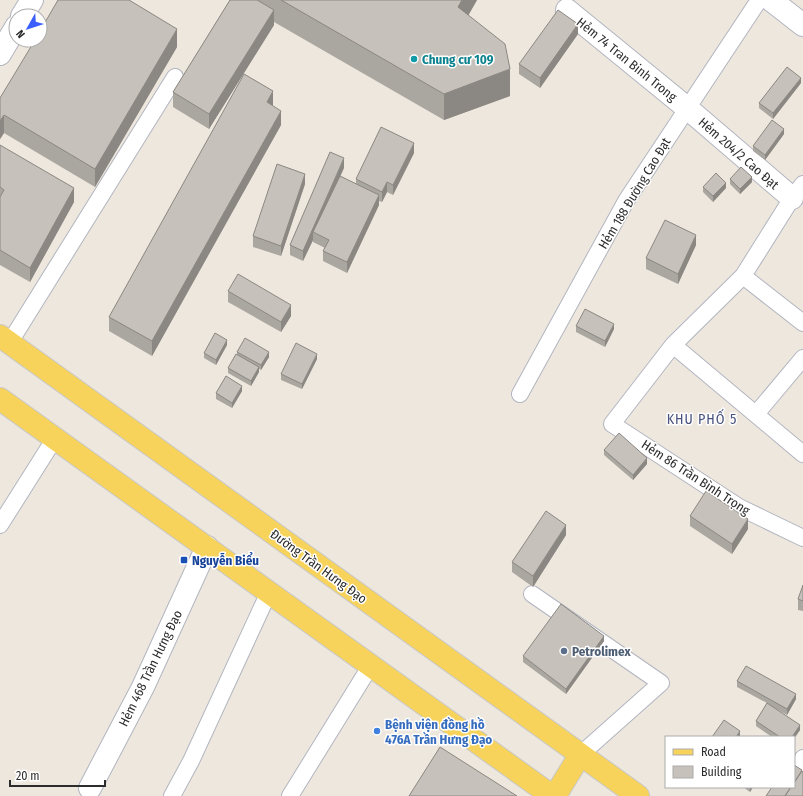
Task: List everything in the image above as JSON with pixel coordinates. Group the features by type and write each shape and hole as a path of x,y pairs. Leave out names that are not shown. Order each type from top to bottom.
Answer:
{"main road":[{"name":"Đường Trần Hưng Đạo","path":"5,339 638,796"},
{"path":"0,398 554,796 580,754"}],"street":[{"path":"771,0 803,25"},
{"name":"Hẻm 74 Tran Binh Trong","path":"571,5 687,108"},
{"path":"0,54 8,40"},
{"name":"Hẻm 204/2 Cao Đạt","path":"687,108 799,196"},
{"name":"Hẻm 468 Trần Hưng Ðạo","path":"90,788 143,687 207,547"}],"lane":[{"name":"Hẻm 188 Đường Cao Đạt","path":"520,394 626,201 759,0"},
{"path":"5,339 175,77"},
{"path":"799,196 743,276 672,345 803,454"},
{"path":"743,276 803,323"},
{"name":"Hẻm 86 Trần Bình Trọng","path":"672,345 612,424 739,507 803,538"},
{"path":"756,414 803,358"},
{"path":"0,525 55,438"},
{"path":"172,796 191,761 269,592"},
{"path":"532,594 661,683 580,754"},
{"path":"290,796 371,666"},
{"path":"803,758 800,765 803,766"}],"building":[{"path":"58,0 129,0 177,29 95,169 4,115 0,121 0,98 30,48 48,48 48,17"},
{"path":"230,0 257,0 274,10 209,114 173,92"},
{"name":"Chung cư 109","path":"281,0 462,0 458,7 505,44 510,69 444,94"},
{"path":"558,10 578,24 540,78 519,64"},
{"path":"787,67 801,78 773,113 759,103"},
{"path":"244,74 273,91 267,102 281,111 152,341 109,317"},
{"path":"772,120 784,129 765,155 753,146"},
{"path":"381,127 414,143 393,185 387,182 382,192 356,179"},
{"path":"0,145 74,188 30,268 0,250 0,197 4,190 0,187"},
{"path":"330,152 344,158 303,251 290,245"},
{"path":"277,164 305,174 281,246 253,236"},
{"path":"741,167 752,177 740,189 730,179"},
{"path":"716,173 726,183 713,196 703,187"},
{"path":"340,176 379,195 347,262 323,251 329,240 313,232"},
{"path":"665,220 696,235 678,274 646,258"},
{"path":"238,274 291,305 281,322 228,291"},
{"path":"585,309 614,324 605,341 576,326"},
{"path":"215,333 227,340 216,360 204,353"},
{"path":"245,338 269,352 261,365 237,352"},
{"path":"296,343 317,354 302,384 281,374"},
{"path":"236,354 259,367 251,381 228,368"},
{"path":"226,376 242,386 232,403 216,393"},
{"path":"619,433 647,458 633,475 604,450"},
{"path":"706,491 748,519 732,544 690,516"},
{"path":"546,511 566,525 533,576 512,562"},
{"path":"803,585 803,601 798,599"},
{"name":"Petrolimex","path":"561,604 604,636 566,689 523,656"},
{"path":"746,666 796,694 787,709 737,681"},
{"path":"767,703 800,725 793,736 778,736 756,721"},
{"path":"724,720 740,731 737,736 713,736"},
{"path":"440,747 517,796 409,796"},
{"path":"795,766 802,770 795,781"},
{"path":"802,771 803,796 785,796 790,788 795,788 795,782"},
{"path":"771,788 790,788 785,796 766,796"}],"place":[{"name":"Chung cư 109","path":"414,59"},
{"name":"Nguyễn Biểu","path":"184,560"},
{"name":"Petrolimex","path":"564,651"},
{"name":"Bệnh viện đồng hồ 476A Trần Hưng Đạo","path":"377,731"}],"district":[{"name":"KHU PHỐ 5","path":"702,419"}]}
